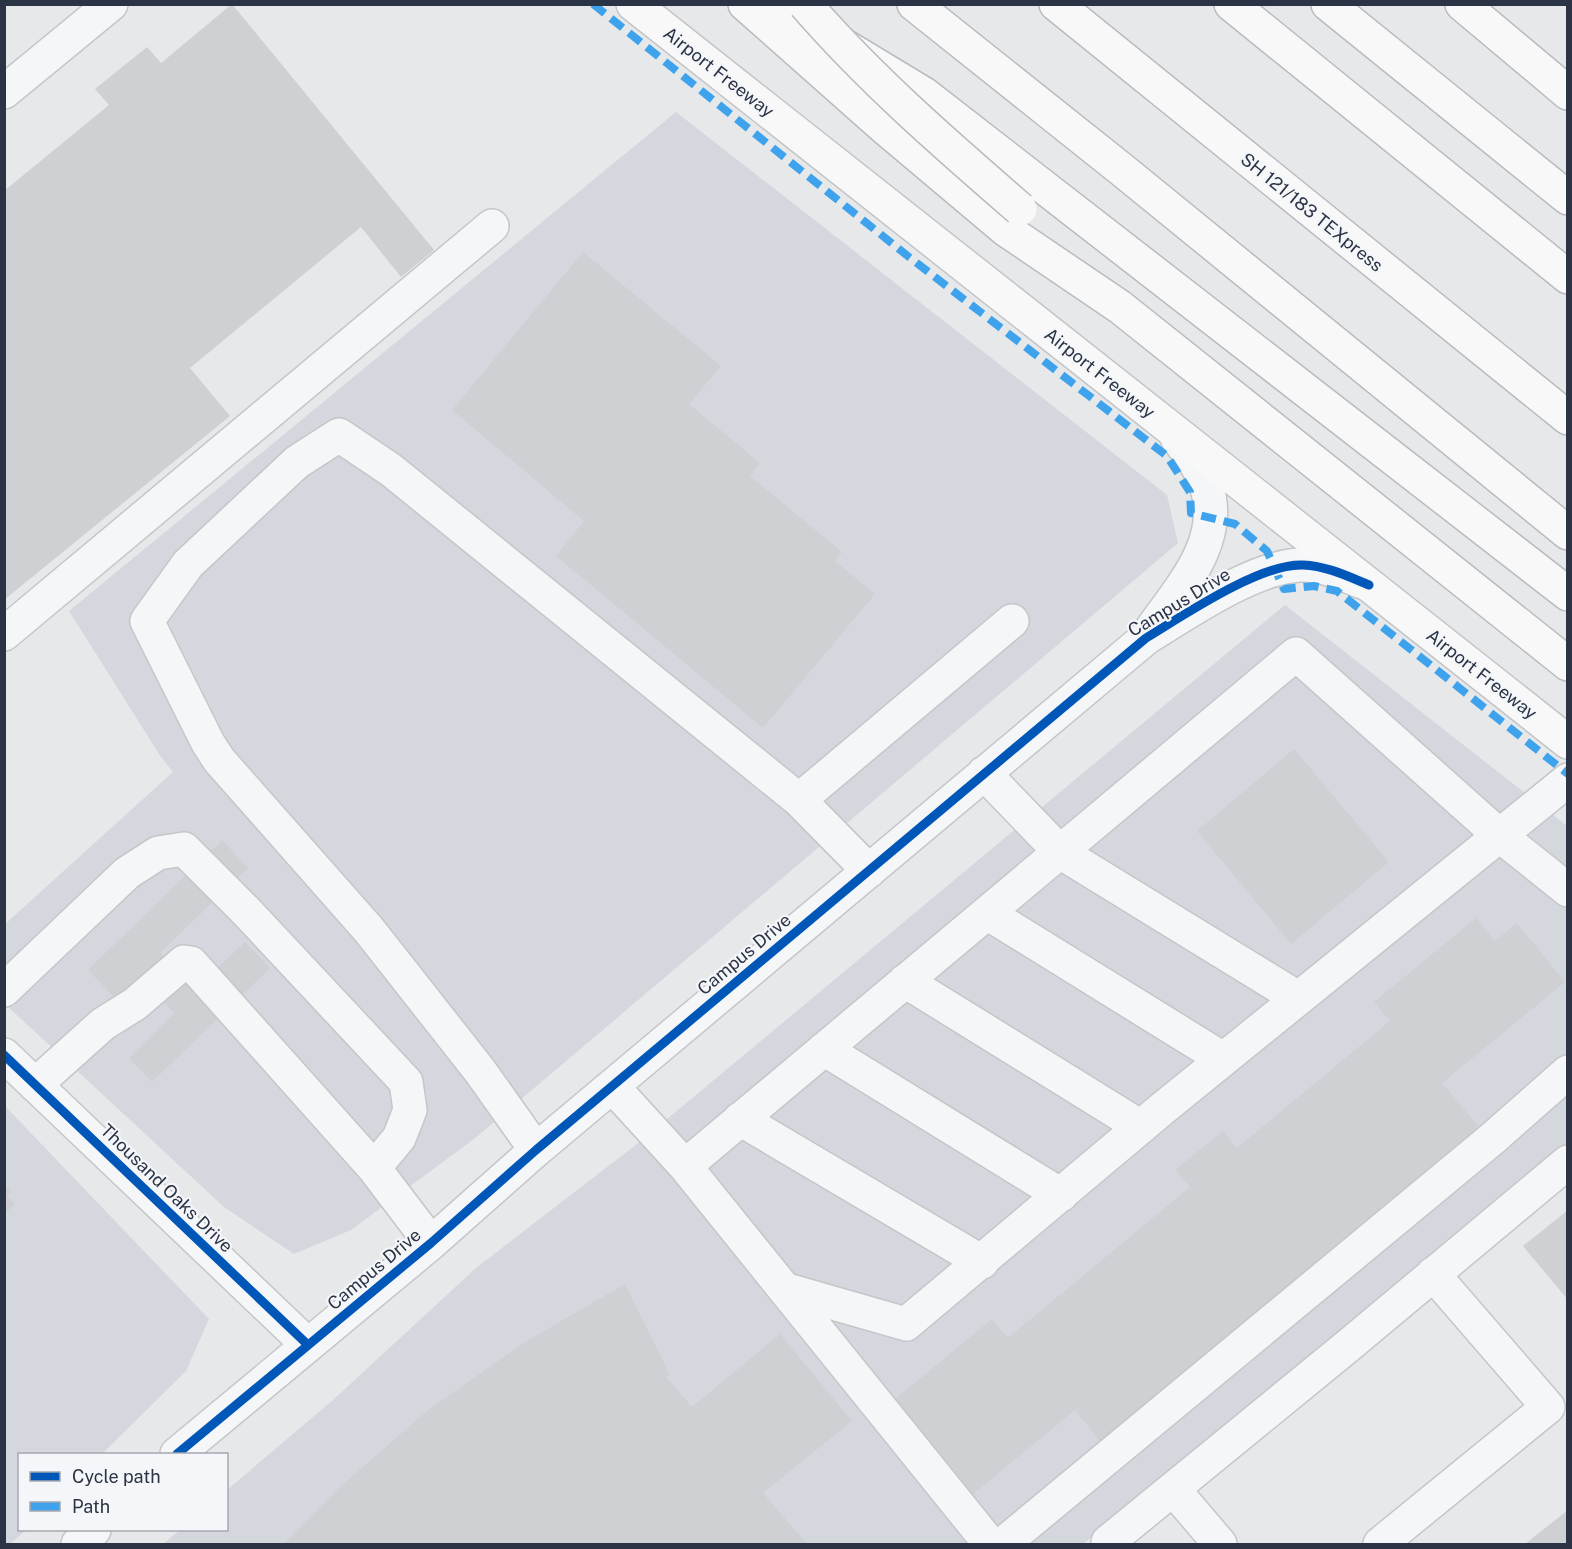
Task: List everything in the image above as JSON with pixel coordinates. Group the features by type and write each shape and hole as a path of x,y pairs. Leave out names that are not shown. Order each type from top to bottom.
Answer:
{"main road":[{"name":"Airport Freeway","path":"633,4 1568,742"},
{"path":"745,4 885,128 1012,219 1120,308 1568,664"},
{"path":"776,4 924,94 1568,594"},
{"path":"805,4 836,41 922,123 1012,219"},
{"path":"914,4 1131,177 1568,533"},
{"name":"SH 121/183 TEXpress","path":"1056,4 1568,418"},
{"path":"1231,4 1568,277"},
{"path":"1328,4 1568,198"},
{"path":"1462,4 1568,93"}],"street":[{"path":"4,92 111,4"},
{"path":"4,634 492,226"},
{"name":"Campus Drive","path":"1146,638 1205,549 1211,519 1211,500 1206,483 1196,464 1170,429"},
{"path":"536,1150 480,1071 369,930 219,760 208,743 147,621 188,564 297,462 339,435 391,470 800,800 869,870"},
{"name":"Campus Drive","path":"179,1453 1146,638 1222,594 1274,569 1302,565 1330,569 1369,585"},
{"path":"800,800 1012,621"},
{"path":"685,1166 1296,654 1499,835 1568,890"},
{"path":"984,773 1060,852 1298,998"},
{"path":"784,1289 906,1324 1223,1059 1568,780"},
{"path":"4,990 127,873 158,853 184,849 246,911 406,1082 410,1110 399,1138 374,1168"},
{"path":"987,913 1223,1059"},
{"path":"35,1085 102,1024 135,1004 184,962 191,963 374,1168 431,1243"},
{"path":"905,981 1141,1127"},
{"path":"824,1049 1061,1195"},
{"name":"Thousand Oaks Drive","path":"4,1055 308,1345"},
{"path":"1003,1545 1492,1139 1568,1072"},
{"path":"612,1086 685,1166 990,1545"},
{"path":"740,1119 982,1262"},
{"path":"1109,1545 1108,1542 1568,1162"},
{"path":"1380,1545 1548,1407 1433,1274"},
{"path":"1173,1489 1220,1545"},
{"path":"78,1545 93,1531"}],"shaded area":[{"path":"676,112 1167,495 1178,543 474,1139 351,1230 294,1254 224,1207 5,1004 4,925 173,772 161,757 69,611"},
{"path":"1285,605 1567,826 1567,1144 1083,1544 163,1544 179,1531 228,1531 228,1489 333,1400 476,1268 637,1144"},
{"path":"4,1105 209,1319 186,1371 103,1453 18,1453 18,1531 25,1531 10,1544 4,1544"}],"building":[{"path":"232,4 434,250 401,277 361,227 190,368 230,416 4,600 4,191 109,105 95,89 147,47 161,63"},
{"path":"583,252 721,366 689,404 760,463 750,476 842,552 835,561 875,594 763,728 556,556 584,521 452,410"},
{"path":"1294,749 1389,862 1291,944 1197,831"},
{"path":"222,840 248,868 160,953 196,989 245,942 270,968 152,1082 129,1058 174,1013 140,978 117,1000 88,970"},
{"path":"1476,918 1495,941 1517,923 1565,982 1442,1083 1479,1127 1100,1441 1075,1410 972,1495 894,1400 992,1319 1008,1338 1190,1187 1175,1170 1223,1131 1237,1148 1390,1021 1374,1002"},
{"path":"4,1185 11,1192 7,1196 15,1204 4,1214"},
{"path":"1568,1210 1568,1300 1523,1246"},
{"path":"625,1284 670,1375 666,1377 692,1407 780,1334 852,1421 763,1493 807,1544 283,1544 341,1486 428,1410 525,1342"},
{"path":"1568,1510 1568,1544 1525,1544"}],"marked path":[{"path":"593,4 909,257 1167,456 1190,492 1191,513 1235,524 1267,551 1284,589 1314,586 1337,591 1568,774"}],"cycle path":[{"path":"178,1453 431,1243 536,1150 1146,638 1223,592 1266,572 1286,567 1303,565 1320,567 1369,585"},
{"path":"4,1055 308,1345"}]}
